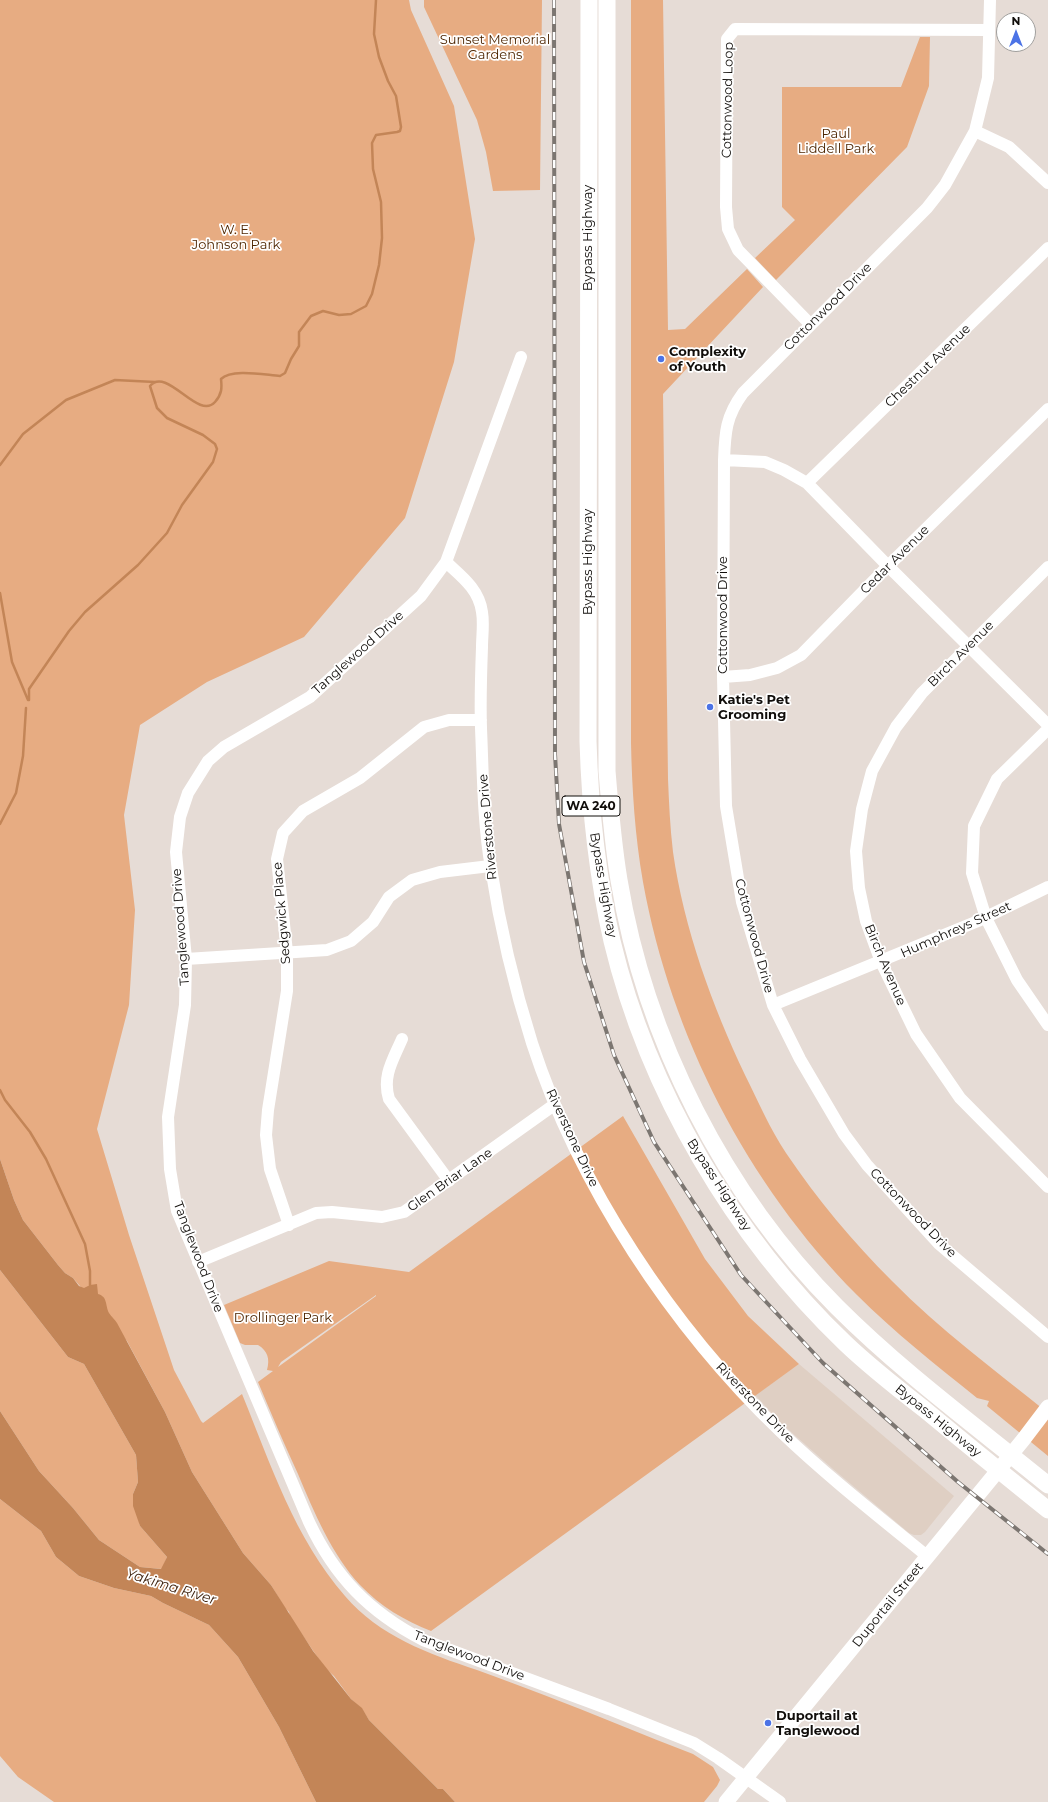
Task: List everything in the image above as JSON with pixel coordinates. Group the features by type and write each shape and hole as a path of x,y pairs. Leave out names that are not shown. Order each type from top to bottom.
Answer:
{"highway":[{"name":"Bypass Highway","path":"588,0 589,791 595,846 612,942 626,990 662,1083 686,1134 733,1210 766,1255 807,1303 845,1343 1048,1510"},
{"name":"Bypass Highway","path":"607,0 607,771 619,882 638,966 662,1035 683,1084 728,1166 752,1204 782,1244 807,1275 859,1329 888,1355 1048,1485"}],"main road":[{"name":"Duportail Street","path":"726,1802 1048,1407"}],"street":[{"name":"Cottonwood Drive","path":"990,0 988,78 975,131 945,185 927,208 743,393 734,405 724,432 723,677 726,806 742,902 773,1005 808,1073 844,1134 867,1165 939,1244 1048,1337"},
{"name":"Cottonwood Loop","path":"810,324 738,250 728,228 726,207 726,39 735,29 989,30"},
{"path":"975,131 1009,147 1048,183"},
{"name":"Chestnut Avenue","path":"807,483 1048,248"},
{"name":"Tanglewood Drive","path":"521,357 446,562 421,596 310,697 224,747 208,761 188,793 180,817 176,852 186,959 185,1005 168,1117 170,1168 177,1210 316,1536 335,1568 371,1607 394,1624 434,1644 609,1709 694,1743 746,1777 780,1802"},
{"name":"Cedar Avenue","path":"723,677 750,675 777,668 801,655 888,566 1048,408"},
{"path":"724,460 765,462 784,470 807,483 1048,725"},
{"name":"Riverstone Drive","path":"446,562 473,587 482,610 481,720 484,802 490,866 507,958 532,1043 554,1105 598,1193 644,1268 707,1352 746,1397 803,1453 927,1556"},
{"name":"Birch Avenue","path":"1048,567 922,693 900,721 872,771 862,808 856,851 859,888 866,921 881,962 916,1034 960,1098 1048,1187"},
{"name":"Sedgwick Place","path":"289,1225 270,1169 266,1135 268,1110 287,991 286,952 277,859 283,833 303,811 360,778 424,727 449,720 481,720"},
{"path":"1048,730 997,778 974,826 972,873 986,918 1017,980 1048,1025"},
{"path":"186,959 327,950 351,941 373,922 390,897 412,880 440,872 490,866"},
{"name":"Humphreys Street","path":"773,1005 986,918 1048,887"},
{"path":"402,1039 386,1079 386,1089 389,1099 449,1181"},
{"name":"Glen Briar Lane","path":"198,1262 316,1213 332,1212 382,1217 404,1212 554,1105"}],"shaded area":[{"path":"799,1364 954,1496 921,1535 909,1533 833,1469 781,1423 755,1395"}],"green space":[{"name":"W. E. Johnson Park","path":"0,0 409,0 411,10 454,106 475,239 454,362 405,518 304,637 207,682 140,725 124,815 135,910 129,1005 97,1129 129,1235 174,1370 201,1421 203,1423 242,1394 285,1500 311,1550 345,1596 358,1610 373,1622 389,1633 423,1650 544,1695 693,1754 713,1767 720,1780 704,1802 455,1802 443,1789 438,1789 369,1720 362,1709 351,1699 334,1676 325,1668 290,1617 289,1612 271,1585 243,1553 192,1472 165,1412 127,1341 73,1278 65,1273 58,1265 23,1220 14,1200 0,1159"},
{"name":"Sunset Memorial Gardens","path":"424,0 542,0 540,190 493,191 486,152 477,120 424,7"},
{"path":"631,0 663,0 668,330 685,329 747,269 763,287 663,394 669,806 673,852 678,881 692,938 721,1021 764,1115 786,1153 836,1220 863,1251 910,1299 948,1333 1048,1413 1048,1456 987,1406 989,1401 977,1398 871,1309 817,1252 781,1205 748,1156 719,1105 694,1051 673,996 656,939 643,882 638,847 633,796 631,743"},
{"name":"Paul Liddell Park","path":"920,37 930,37 929,86 907,147 776,280 755,258 795,220 782,207 782,87 901,87"},
{"name":"Drollinger Park","path":"623,1116 705,1259 748,1316 799,1364 431,1631 402,1618 376,1600 350,1573 332,1547 317,1518 258,1382 273,1371 267,1370 268,1359 266,1353 258,1345 245,1345 240,1343 224,1305 329,1261 409,1272","holes":["376,1296 278,1367 281,1362"]},
{"path":"0,1270 68,1357 84,1364 136,1455 138,1482 133,1494 140,1526 167,1557 162,1569 140,1567 99,1540 73,1508 39,1471 0,1411"},
{"path":"0,1499 41,1531 56,1557 79,1576 114,1588 151,1596 209,1625 238,1657 279,1727 316,1802 54,1802 18,1777 0,1756"}],"water":[{"name":"Yakima River","path":"0,1159 14,1200 23,1220 58,1265 65,1273 73,1278 79,1286 84,1288 97,1284 98,1294 105,1299 109,1313 117,1323 165,1412 192,1472 243,1553 271,1585 313,1651 351,1699 362,1708 369,1720 438,1789 443,1789 455,1802 316,1802 279,1727 238,1657 209,1625 151,1596 114,1588 79,1576 56,1557 41,1531 0,1499 0,1411 39,1471 73,1508 99,1540 140,1567 161,1569 167,1557 140,1526 133,1506 133,1494 138,1482 136,1455 84,1364 68,1357 0,1270"}],"waterway":[{"path":"29,700 29,689 69,631 85,612 138,565 167,533 182,505 213,462 217,449 215,444 203,435 167,418 157,408 150,386 157,382 165,383 174,387 200,405 208,406 215,402 219,396 221,379 226,376 241,373 280,376 285,373 299,346 299,332 311,316 323,311 339,315 351,314 366,306 372,294 379,265 382,238 381,202 373,169 372,143 376,135 397,132 400,131 401,127 396,96 388,81 379,57 374,34 376,0"},
{"path":"0,465 23,434 66,400 115,380 155,382"},
{"path":"0,593 12,662 28,700"},
{"path":"0,824 16,793 23,756 26,708"},
{"path":"0,1090 5,1100 30,1132 46,1159 85,1244 90,1271 90,1285"}],"railway":[{"path":"554,0 555,754 559,824 584,962 614,1055 654,1142 741,1275 823,1363 958,1482 1048,1554"}],"place":[{"name":"Complexity of Youth","path":"661,359"},
{"name":"Katie's Pet Grooming","path":"710,707"},
{"name":"Duportail at Tanglewood","path":"768,1723"}]}
